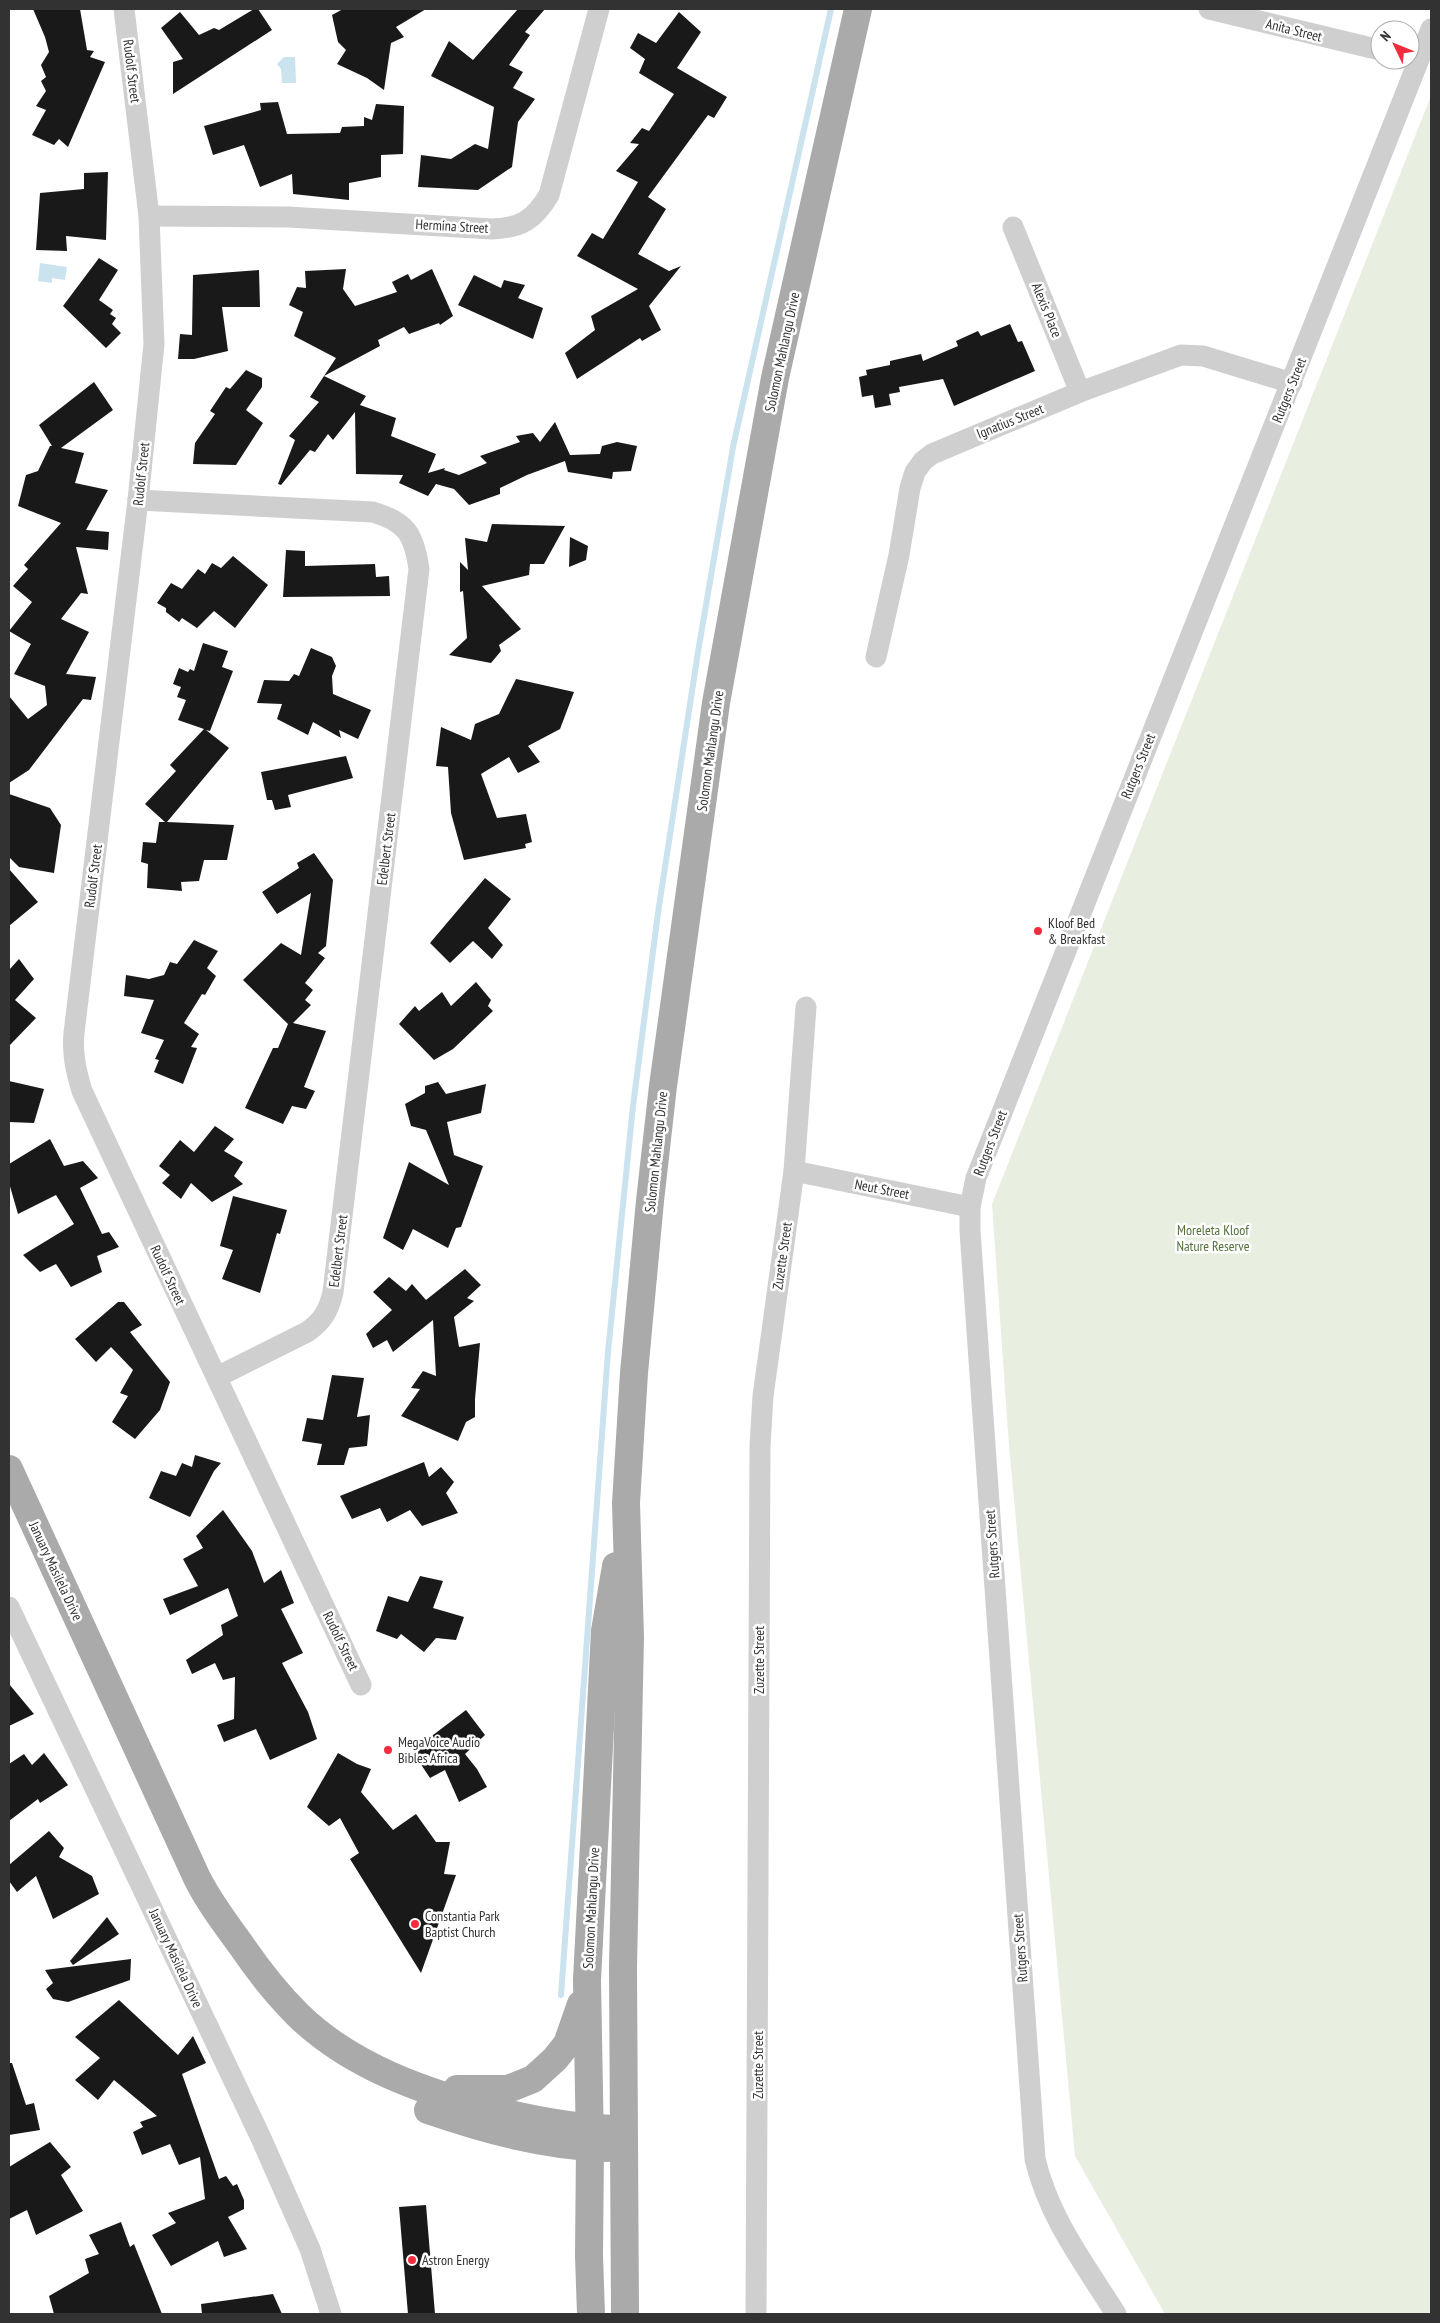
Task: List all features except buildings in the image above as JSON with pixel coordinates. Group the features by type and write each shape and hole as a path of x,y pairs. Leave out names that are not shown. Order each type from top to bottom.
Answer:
{"main road":[{"name":"Solomon Mahlangu Drive","path":"625,2314 623,1958 630,1637 626,1503 634,1373 650,1201 663,1086 716,703 775,378 858,9"},
{"name":"January Masilela Drive","path":"9,1469 203,1890 219,1935 227,1950 255,1989 298,2036 335,2064 376,2087 415,2106 465,2123 537,2141 623,2138"},
{"name":"Solomon Mahlangu Drive","path":"591,2314 587,1980 605,1631 626,1503"},
{"name":"January Masilela Drive","path":"203,1890 268,1982 299,2016 330,2041 372,2066 404,2081 457,2101 512,2114 590,2138"},
{"path":"404,2081 480,2090 508,2089 532,2079 555,2059 567,2044 587,1980"}],"street":[{"name":"Rudolf Street","path":"124,9 149,216 154,344 138,500 72,1050 75,1070 82,1091 362,1684"},
{"name":"Hermina Street","path":"149,216 288,217 492,229 509,228 520,224 531,218 550,195 599,9"},
{"name":"Anita Street","path":"1209,9 1370,48"},
{"name":"Rutgers Street","path":"1420,50 1431,30"},
{"name":"Rutgers Street","path":"1116,2314 1054,2214 1041,2186 1035,2159 970,1231 970,1207 976,1178 1292,383 1411,70"},
{"name":"Alexis Place","path":"1013,227 1080,392"},
{"name":"Ignatius Street","path":"876,657 899,555 910,488 915,472 923,461 944,447 1024,417 1080,392 1181,355 1203,356 1292,383"},
{"name":"Edelbert Street","path":"138,500 373,512 392,517 408,531 416,547 419,569 333,1292 329,1309 317,1325 307,1332 217,1377"},
{"name":"Zuzette Street","path":"756,2314 760,1446 763,1396 794,1171 806,1008"},
{"name":"Neut Street","path":"794,1171 970,1207"},
{"name":"January Masilela Drive","path":"9,1607 261,2138 310,2249 331,2314"}],"green space":[{"name":"Moreleta Kloof Nature Reserve","path":"1431,96 1431,2314 1165,2314 1075,2156 1009,1446 992,1204"}],"water":[{"path":"284,57 295,57 296,83 282,83 281,69 277,64"},
{"path":"40,263 67,267 65,280 52,278 52,283 38,281"}],"waterway":[{"path":"561,1995 608,1352 633,1106 658,913 698,652 733,447 831,9"}],"place":[{"name":"Kloof Bed & Breakfast","path":"1038,931"},
{"name":"MegaVoice Audio Bibles Africa","path":"388,1750"},
{"name":"Constantia Park Baptist Church","path":"415,1924"},
{"name":"Astron Energy","path":"412,2260"}]}
